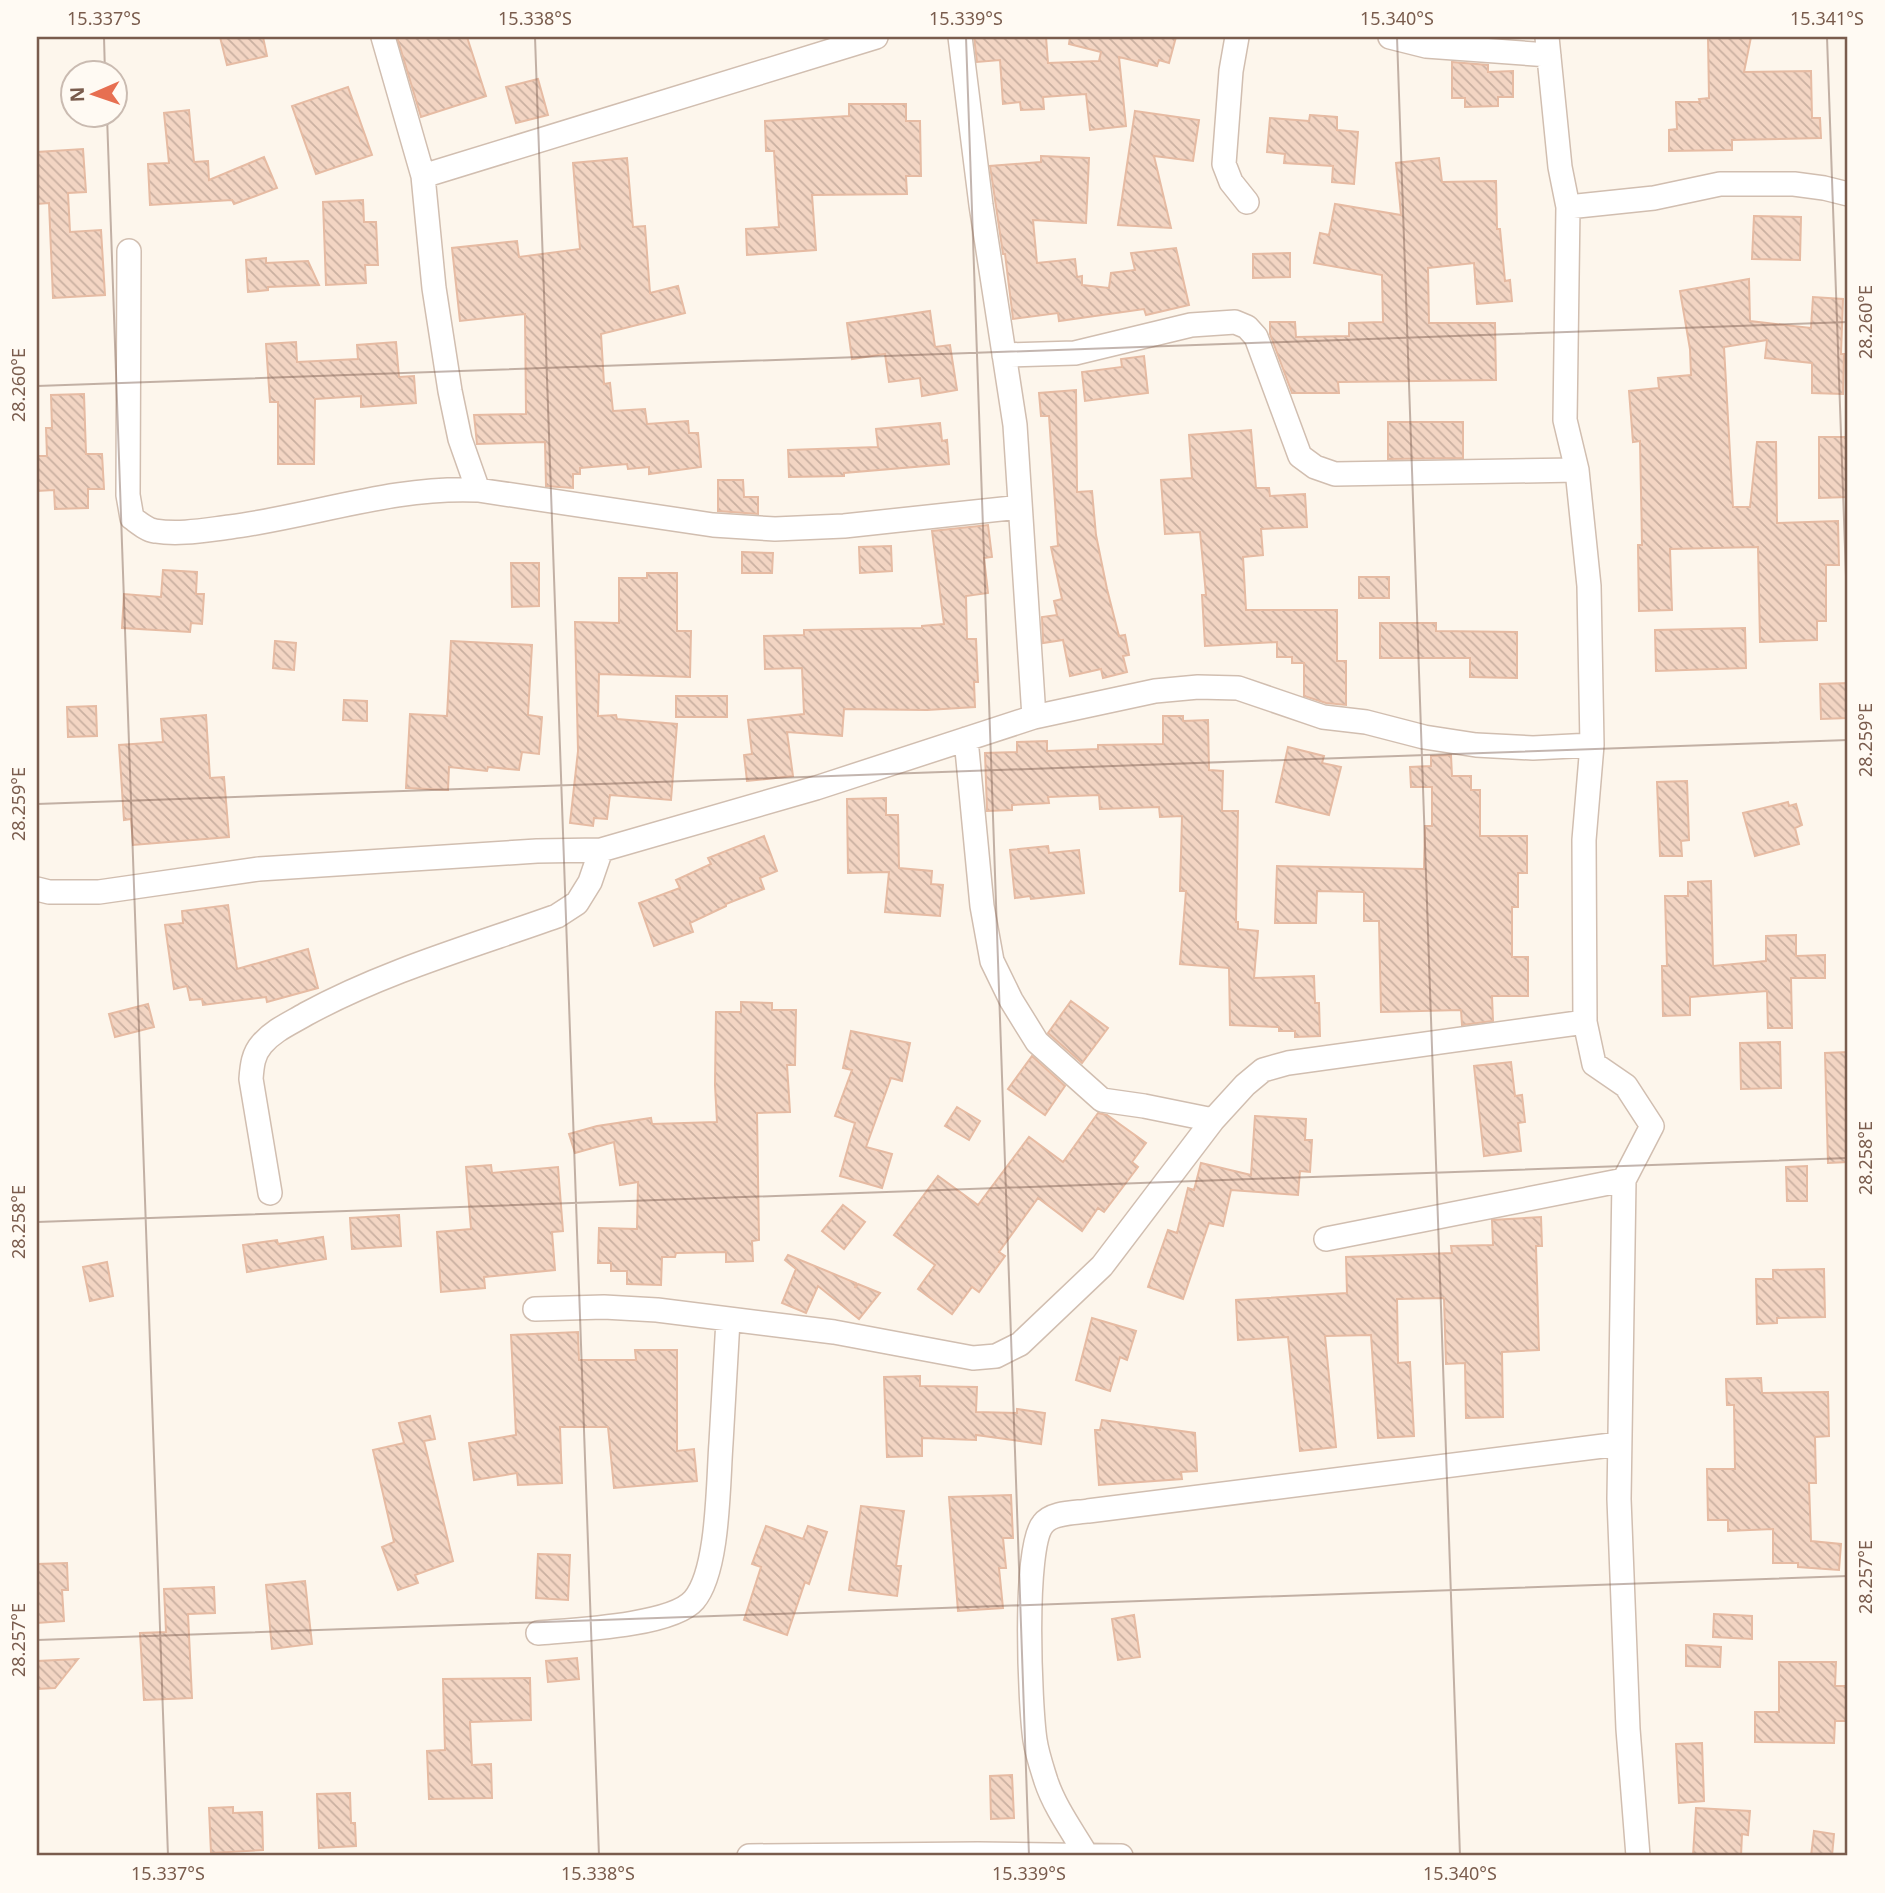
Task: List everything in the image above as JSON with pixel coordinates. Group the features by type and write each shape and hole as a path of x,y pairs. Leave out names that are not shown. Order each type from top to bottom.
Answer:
{"street":[{"path":"383,37 423,176 434,288 450,391 460,439 478,490"},
{"path":"423,176 876,37"},
{"path":"960,37 981,205 1015,425 1034,717"},
{"path":"1237,37 1231,71 1224,164 1231,183 1247,202"},
{"path":"1391,37 1426,46 1548,46 1560,167 1569,208 1565,419 1577,470 1588,586 1591,745 1584,840 1585,1022 1594,1064 1626,1086 1652,1126 1623,1181 1619,1499 1628,1729 1639,1856"},
{"path":"1569,208 1654,198 1720,184 1794,184 1848,194"},
{"path":"129,251 128,495 132,519 152,531 182,533 258,523 405,493 450,489 478,490 713,525 775,529 844,526 1020,507"},
{"path":"1004,355 1075,354 1191,325 1235,322 1247,327 1256,337 1300,456 1315,467 1335,474 1577,470"},
{"path":"37,889 49,892 99,892 259,869 537,851 601,850 816,788 1034,717 1155,691 1198,687 1238,688 1323,717 1366,722 1424,737 1476,745 1533,748 1591,745"},
{"path":"966,739 982,906 992,961 1011,1000 1037,1042 1102,1100 1213,1120"},
{"path":"270,1193 251,1079 252,1061 260,1045 275,1031 383,977 557,916 577,903 590,882 601,850"},
{"path":"535,1309 604,1307 657,1310 834,1332 973,1358 996,1356 1020,1344 1102,1266 1213,1120 1245,1085 1263,1070 1288,1063 1585,1022"},
{"path":"1326,1238 1623,1181"},
{"path":"538,1633 624,1624 673,1613 694,1601 707,1572 715,1533 729,1320"},
{"path":"1087,1856 1047,1784 1035,1741 1029,1640 1036,1538 1043,1523 1057,1516 1088,1511 1619,1444"},
{"path":"749,1856 1121,1856"}],"building":[{"path":"220,37 263,37 267,56 227,65"},
{"path":"397,37 467,37 486,96 421,117"},
{"path":"974,37 1046,37 1048,63 1099,61 1101,52 1069,44 1070,37 1176,37 1169,63 1159,60 1157,66 1119,57 1126,126 1090,130 1086,94 1043,97 1044,109 1021,110 1020,102 1003,104 1000,60 977,62"},
{"path":"1708,37 1751,37 1744,72 1811,71 1812,118 1820,118 1821,138 1732,140 1732,150 1669,151 1669,130 1677,129 1676,102 1700,102 1699,99 1709,98"},
{"path":"1452,62 1488,65 1488,72 1513,71 1513,97 1498,97 1498,106 1465,107 1465,98 1452,98"},
{"path":"538,79 548,115 516,123 506,87"},
{"path":"348,87 372,155 316,174 292,106"},
{"path":"849,104 906,104 906,121 920,121 921,176 906,176 907,194 812,195 816,250 747,255 746,229 779,227 774,151 766,151 765,121 849,116"},
{"path":"189,110 194,162 208,161 209,180 264,157 277,188 234,204 232,200 150,205 148,164 169,163 164,113"},
{"path":"1135,111 1199,120 1193,161 1154,156 1171,228 1118,225"},
{"path":"1310,115 1337,117 1337,130 1358,132 1354,184 1332,182 1333,166 1284,163 1285,154 1267,152 1270,118 1309,121"},
{"path":"83,149 86,192 68,193 70,232 101,230 105,295 53,298 49,203 37,204 37,152"},
{"path":"1041,156 1089,158 1086,223 1033,220 1037,263 1075,259 1077,277 1082,276 1082,285 1109,288 1111,273 1135,270 1131,253 1176,248 1189,305 1146,315 1144,309 1059,321 1058,313 1013,319 990,166 1041,162"},
{"path":"627,158 633,227 645,226 650,293 678,286 685,313 601,334 604,384 610,383 613,411 645,409 647,424 688,421 689,433 698,433 701,467 649,474 649,467 628,469 627,464 580,468 580,474 573,474 573,488 546,486 545,442 477,444 474,415 526,414 525,314 460,321 452,248 517,241 519,257 580,249 573,163"},
{"path":"1439,158 1442,182 1496,181 1497,229 1500,229 1505,281 1510,280 1512,301 1477,304 1474,263 1428,268 1429,323 1495,323 1496,380 1338,382 1339,393 1292,393 1270,334 1270,322 1295,322 1296,337 1349,336 1349,323 1383,322 1382,275 1314,263 1320,233 1329,235 1335,204 1401,215 1396,163"},
{"path":"363,200 364,222 376,222 378,265 365,265 366,283 326,285 323,202"},
{"path":"1754,216 1801,217 1800,260 1752,259"},
{"path":"1290,253 1290,277 1253,278 1253,254"},
{"path":"266,258 266,263 308,261 319,285 268,287 268,290 248,292 246,260"},
{"path":"1749,279 1750,321 1811,328 1813,297 1843,299 1843,394 1812,393 1812,363 1765,358 1767,340 1724,347 1733,507 1750,507 1757,442 1776,442 1777,523 1838,521 1839,565 1826,565 1826,621 1817,621 1817,640 1760,642 1758,547 1670,549 1672,610 1639,611 1638,545 1642,545 1640,441 1633,442 1629,391 1659,388 1658,378 1691,375 1690,349 1680,291"},
{"path":"930,311 935,347 950,345 957,390 922,396 920,378 889,382 885,354 852,359 847,323"},
{"path":"296,342 297,362 358,359 357,345 396,342 399,377 414,376 416,403 361,407 361,396 315,399 314,464 278,464 278,402 270,402 266,344"},
{"path":"1144,356 1148,393 1085,401 1082,372 1122,367 1121,359"},
{"path":"1076,390 1077,492 1092,491 1096,535 1107,589 1119,636 1125,635 1129,655 1123,656 1127,672 1103,678 1101,669 1070,676 1063,640 1043,643 1042,617 1057,615 1054,601 1062,599 1051,547 1058,546 1049,416 1041,416 1039,393"},
{"path":"84,394 86,454 102,454 104,489 88,489 88,508 55,509 54,490 37,491 37,456 47,456 46,428 52,428 51,395"},
{"path":"1388,422 1463,422 1463,458 1388,459"},
{"path":"940,423 942,441 947,440 949,464 844,473 844,476 789,477 788,450 878,447 876,429"},
{"path":"1251,430 1256,488 1269,488 1270,496 1305,494 1307,527 1261,529 1263,555 1243,557 1246,610 1337,610 1337,661 1346,661 1346,705 1326,703 1304,696 1304,663 1292,663 1292,657 1277,657 1277,642 1205,646 1202,595 1206,595 1200,532 1165,534 1161,480 1192,478 1189,435"},
{"path":"1819,437 1847,437 1848,497 1819,498"},
{"path":"718,480 743,480 744,497 758,497 758,514 718,511"},
{"path":"988,525 992,557 984,558 988,593 966,596 967,639 976,639 978,682 974,682 975,707 927,710 844,709 842,736 787,732 793,776 747,781 744,755 752,754 748,720 804,714 802,668 765,669 764,636 804,635 804,630 922,628 944,624 932,531"},
{"path":"891,546 892,571 860,573 859,547"},
{"path":"742,552 773,553 772,573 742,573"},
{"path":"511,563 539,563 539,606 512,607"},
{"path":"163,570 197,572 196,594 204,594 202,624 191,623 190,632 122,628 124,594 161,597"},
{"path":"647,573 677,573 677,631 691,631 690,677 599,674 598,716 616,715 617,719 677,724 671,800 610,795 607,819 594,818 593,826 570,823 578,751 575,622 619,623 619,578 647,578"},
{"path":"1359,577 1389,577 1389,598 1359,598"},
{"path":"1380,623 1436,623 1436,631 1517,632 1517,678 1470,677 1470,658 1380,658"},
{"path":"1745,628 1746,668 1656,671 1655,630"},
{"path":"275,641 296,643 294,670 273,668"},
{"path":"451,641 532,645 528,715 542,717 539,754 522,752 519,770 488,767 487,771 449,767 448,790 406,788 410,714 447,716"},
{"path":"1848,683 1848,718 1821,719 1820,684"},
{"path":"676,696 727,696 727,717 676,717"},
{"path":"344,700 367,701 367,721 343,720"},
{"path":"96,706 97,736 68,737 67,707"},
{"path":"206,715 210,778 224,777 229,837 133,845 131,819 124,820 119,745 163,742 161,719"},
{"path":"1163,716 1183,716 1183,721 1208,720 1209,770 1223,771 1222,811 1238,811 1236,922 1238,929 1258,931 1254,978 1314,976 1315,1003 1319,1003 1320,1036 1295,1037 1295,1031 1279,1031 1279,1027 1230,1025 1229,968 1180,964 1186,891 1180,891 1182,816 1160,817 1159,807 1100,809 1099,795 1048,797 1049,803 1012,805 1012,810 987,811 985,753 1017,752 1017,742 1047,741 1047,751 1098,749 1098,745 1163,744"},
{"path":"1288,747 1324,756 1322,763 1341,767 1329,815 1276,802"},
{"path":"1451,755 1452,776 1471,776 1471,790 1480,790 1480,836 1527,836 1527,873 1518,873 1518,907 1512,907 1512,957 1528,957 1528,996 1492,996 1493,1021 1462,1025 1461,1010 1381,1012 1379,921 1364,921 1364,892 1317,891 1316,923 1275,923 1277,866 1424,869 1425,826 1432,826 1432,787 1411,787 1410,767 1431,766 1431,756"},
{"path":"1687,781 1689,840 1681,841 1682,856 1660,856 1657,782"},
{"path":"886,798 886,815 898,815 899,868 932,871 931,884 943,885 940,916 885,912 889,872 848,873 847,799"},
{"path":"1788,802 1789,806 1796,804 1802,825 1795,828 1799,844 1755,856 1743,813"},
{"path":"764,836 777,871 760,878 764,889 726,904 690,923 693,932 654,946 639,903 680,888 676,880 711,864 708,858"},
{"path":"1048,846 1049,853 1079,850 1084,893 1031,899 1030,896 1015,898 1010,850"},
{"path":"1711,881 1713,966 1766,961 1766,936 1796,935 1796,956 1825,955 1825,978 1791,978 1792,1028 1768,1028 1767,991 1690,997 1690,1015 1663,1016 1662,966 1667,966 1665,896 1688,896 1688,882"},
{"path":"228,905 237,969 308,949 318,988 267,1002 266,997 203,1005 202,999 190,1000 187,986 174,989 165,925 183,923 182,911"},
{"path":"1071,1001 1108,1028 1082,1063 1048,1033"},
{"path":"741,1002 772,1003 772,1010 796,1010 795,1065 787,1065 790,1112 757,1113 759,1240 752,1241 753,1261 726,1262 726,1252 676,1253 675,1257 662,1257 661,1285 627,1284 627,1271 611,1271 611,1263 598,1263 599,1228 637,1229 638,1182 620,1185 614,1142 575,1153 569,1134 597,1126 651,1118 652,1124 717,1122 716,1012 741,1012"},
{"path":"148,1004 154,1027 115,1037 109,1014"},
{"path":"851,1031 910,1043 902,1081 891,1078 866,1147 892,1154 882,1188 840,1176 855,1123 835,1116 852,1070 843,1068"},
{"path":"1780,1042 1781,1088 1741,1089 1740,1043"},
{"path":"1848,1052 1848,1162 1828,1163 1825,1053"},
{"path":"1032,1056 1065,1086 1045,1115 1008,1089"},
{"path":"1511,1062 1515,1096 1522,1095 1525,1122 1518,1123 1521,1151 1484,1156 1474,1066"},
{"path":"957,1107 980,1121 969,1140 945,1126"},
{"path":"1098,1113 1107,1115 1146,1143 1132,1162 1138,1167 1104,1212 1098,1208 1082,1231 1038,1198 999,1252 1005,1256 979,1292 972,1287 952,1314 918,1289 935,1265 894,1235 938,1176 978,1205 1029,1137 1063,1162"},
{"path":"1255,1116 1306,1119 1305,1140 1312,1140 1310,1172 1300,1171 1298,1195 1231,1190 1223,1226 1209,1223 1183,1299 1148,1287 1168,1230 1177,1233 1188,1188 1194,1190 1201,1163 1251,1175"},
{"path":"491,1165 492,1173 558,1167 563,1231 552,1232 555,1270 484,1277 485,1288 441,1292 437,1232 471,1229 466,1167"},
{"path":"1807,1166 1807,1201 1787,1201 1786,1167"},
{"path":"843,1205 865,1222 844,1249 822,1231"},
{"path":"399,1215 401,1246 352,1249 350,1218"},
{"path":"1541,1217 1542,1246 1536,1246 1539,1350 1502,1352 1503,1417 1466,1418 1465,1363 1446,1364 1444,1298 1397,1299 1398,1363 1410,1362 1414,1436 1378,1438 1371,1335 1325,1336 1336,1447 1300,1451 1288,1337 1238,1340 1236,1300 1347,1293 1346,1257 1452,1253 1451,1246 1493,1245 1492,1220"},
{"path":"323,1237 326,1259 247,1272 243,1245 277,1240 278,1244"},
{"path":"788,1255 856,1283 855,1288 858,1284 880,1293 859,1319 818,1286 806,1313 782,1303 796,1269 785,1260"},
{"path":"107,1262 113,1296 90,1301 83,1267"},
{"path":"1824,1269 1825,1317 1777,1318 1777,1323 1757,1324 1756,1279 1773,1279 1773,1270"},
{"path":"1092,1318 1136,1331 1127,1360 1120,1357 1110,1391 1076,1380"},
{"path":"578,1332 579,1360 636,1360 635,1350 677,1350 677,1451 694,1449 697,1481 614,1488 608,1427 560,1427 562,1483 518,1485 517,1473 474,1480 469,1443 516,1435 511,1335"},
{"path":"920,1376 920,1386 977,1387 976,1412 1017,1413 1017,1409 1045,1413 1041,1444 976,1435 976,1440 922,1438 922,1456 887,1457 884,1377"},
{"path":"1761,1378 1762,1393 1828,1392 1829,1436 1815,1437 1816,1483 1809,1483 1811,1541 1841,1544 1839,1570 1798,1567 1798,1563 1773,1563 1773,1529 1728,1531 1728,1520 1708,1520 1707,1469 1735,1469 1734,1405 1727,1405 1726,1379"},
{"path":"430,1416 435,1439 424,1441 453,1561 415,1575 418,1583 398,1590 382,1547 394,1542 373,1450 404,1443 399,1423"},
{"path":"1102,1420 1195,1433 1197,1471 1181,1472 1182,1479 1099,1485 1095,1430 1100,1430"},
{"path":"1011,1495 1013,1538 1003,1538 1006,1568 999,1568 1003,1608 958,1611 949,1497"},
{"path":"861,1506 904,1511 896,1566 901,1566 897,1596 849,1590"},
{"path":"766,1526 803,1539 808,1526 827,1532 809,1584 805,1582 787,1635 744,1620 761,1567 752,1564"},
{"path":"538,1554 570,1555 568,1600 536,1598"},
{"path":"67,1563 68,1590 62,1590 64,1621 37,1623 37,1564"},
{"path":"305,1581 312,1644 272,1649 266,1585"},
{"path":"214,1587 215,1613 188,1614 192,1698 144,1700 140,1633 166,1632 164,1589"},
{"path":"1714,1614 1752,1616 1752,1639 1713,1637"},
{"path":"1134,1615 1140,1657 1118,1660 1112,1619"},
{"path":"1686,1645 1721,1647 1720,1667 1686,1666"},
{"path":"577,1658 579,1679 548,1682 546,1661"},
{"path":"78,1659 55,1688 37,1689 37,1661"},
{"path":"1779,1662 1836,1662 1835,1686 1848,1686 1848,1721 1835,1721 1834,1743 1755,1742 1755,1712 1779,1712"},
{"path":"530,1678 531,1720 470,1722 472,1765 491,1764 492,1798 429,1799 427,1751 445,1750 443,1679"},
{"path":"1702,1743 1704,1801 1679,1803 1676,1744"},
{"path":"1012,1775 1014,1818 991,1819 990,1776"},
{"path":"350,1793 351,1823 355,1823 356,1846 319,1848 317,1794"},
{"path":"233,1807 233,1813 262,1812 263,1850 211,1853 209,1808"},
{"path":"1696,1808 1750,1811 1748,1835 1742,1834 1741,1856 1693,1856"},
{"path":"1814,1831 1834,1834 1832,1856 1811,1856"}]}
